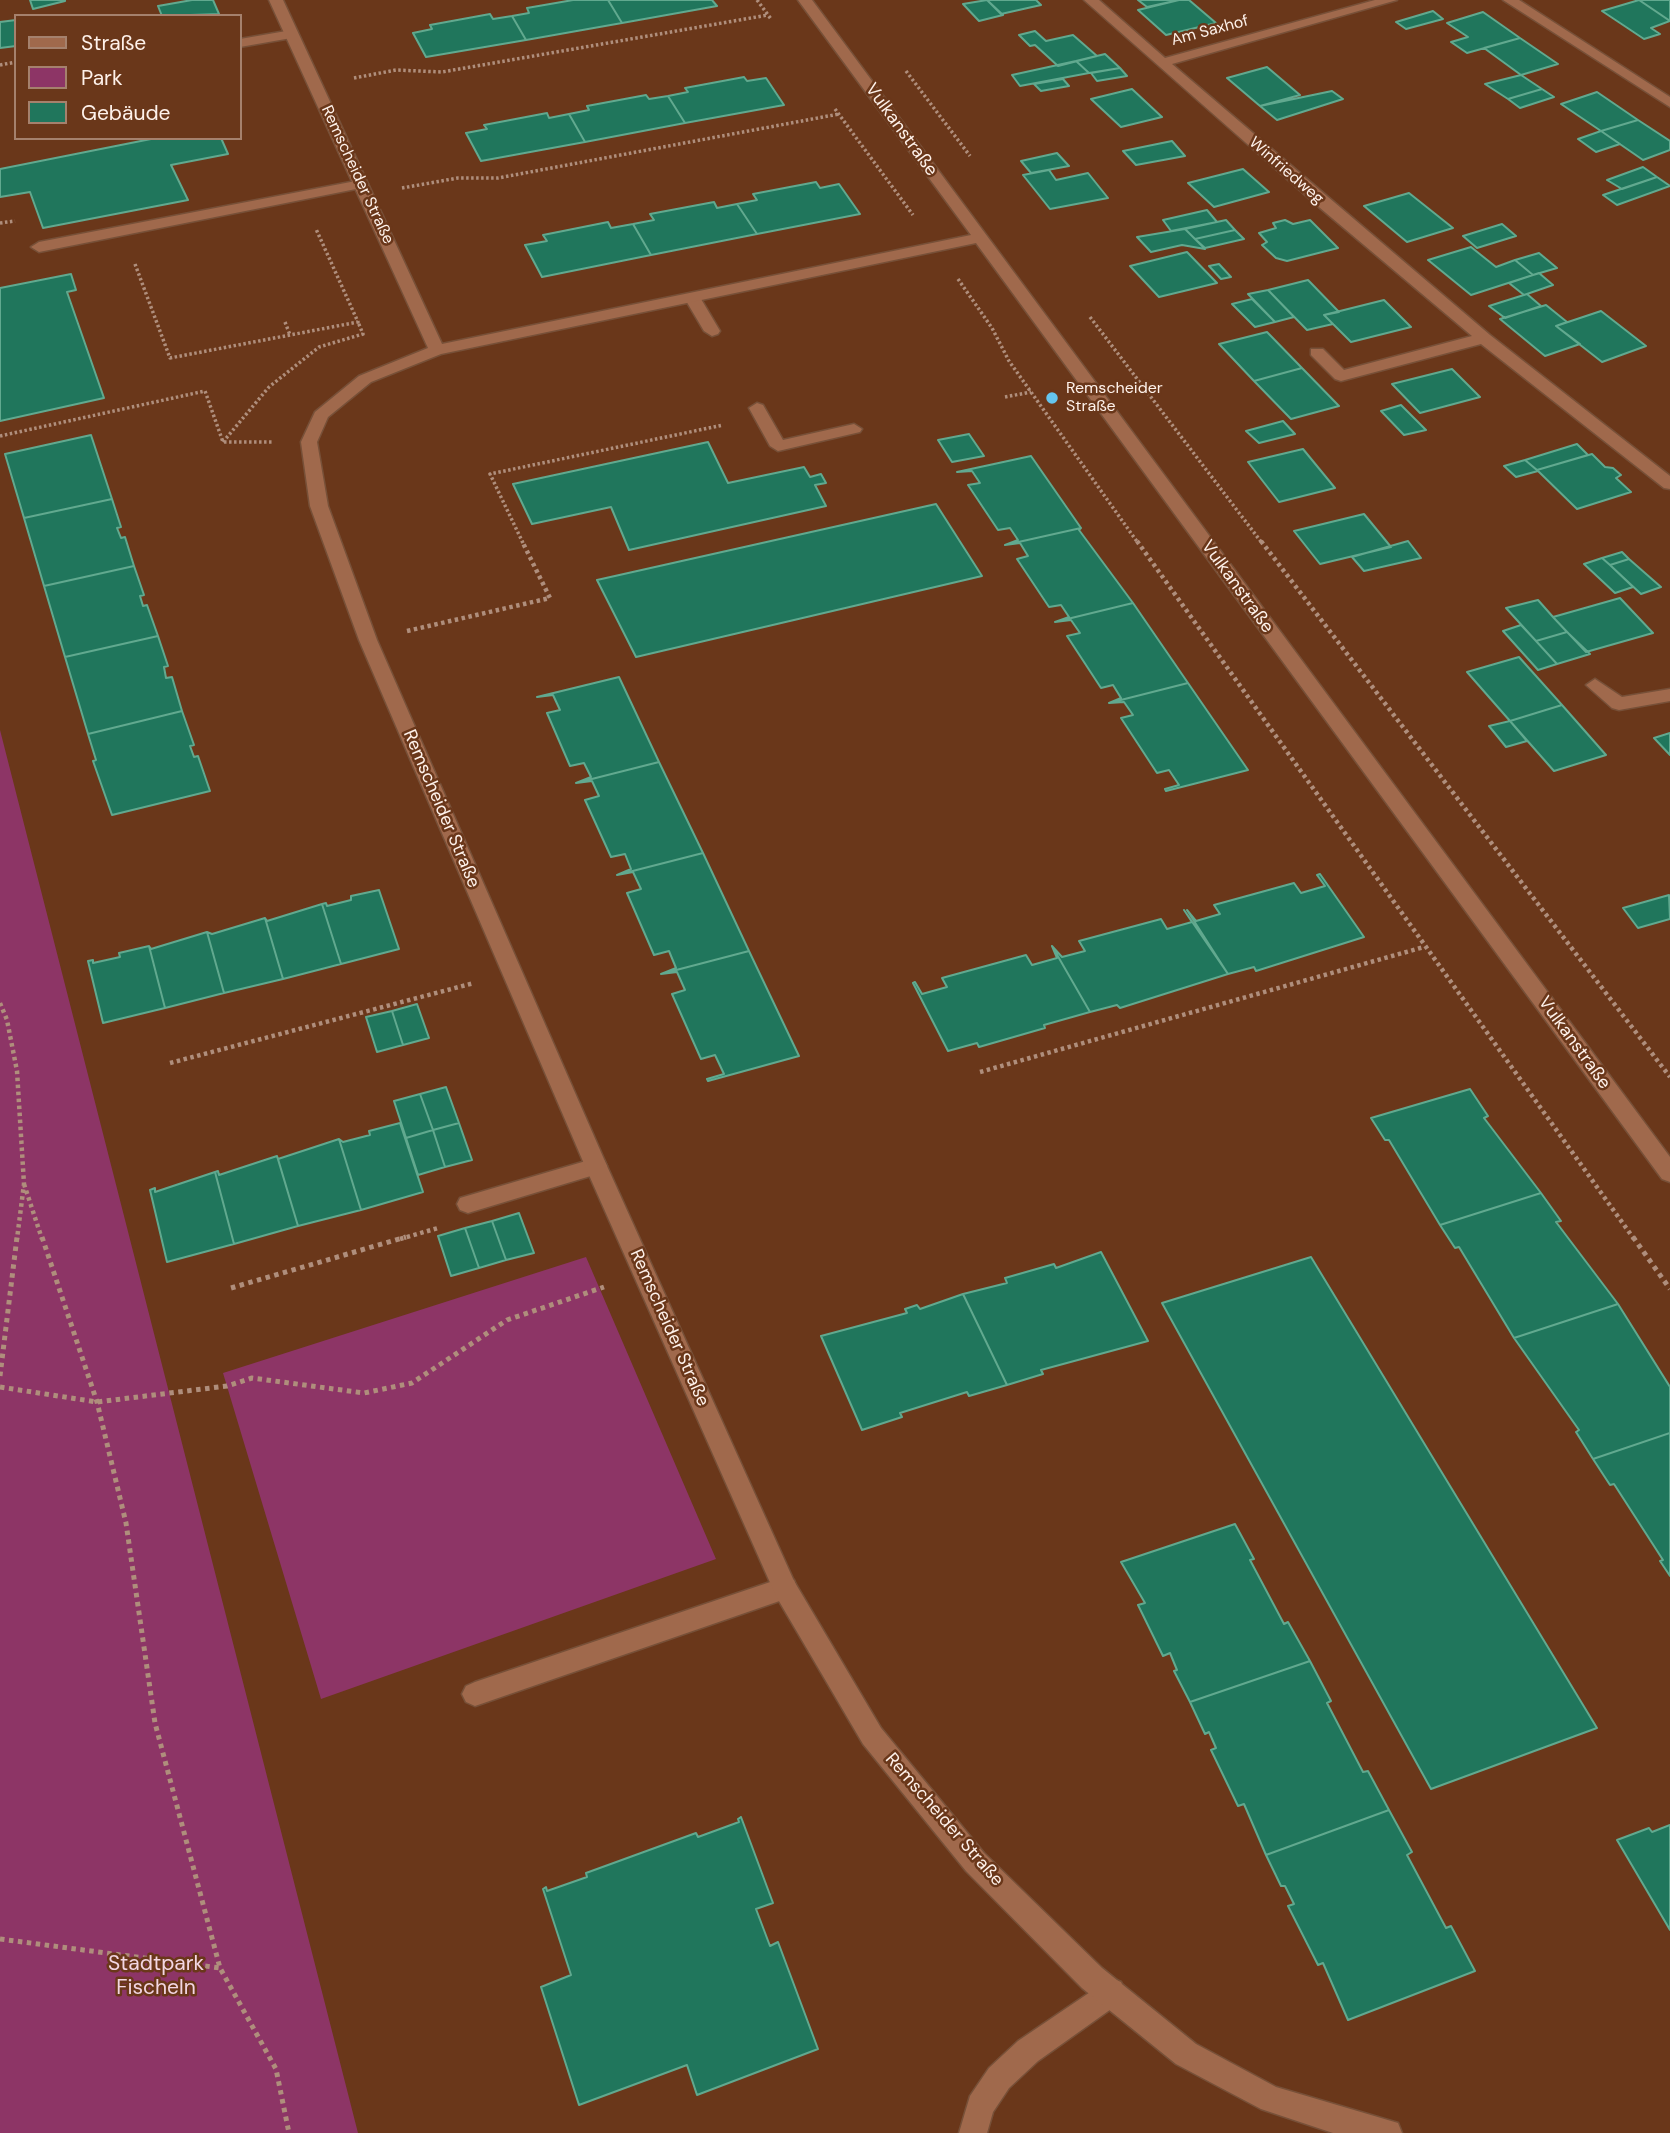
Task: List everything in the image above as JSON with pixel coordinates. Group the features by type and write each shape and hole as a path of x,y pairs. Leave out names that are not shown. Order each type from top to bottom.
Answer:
{"street":[{"name":"Remscheider Straße","path":"276,0 438,350"},
{"name":"Vulkanstraße","path":"805,0 1670,1173"},
{"name":"Winfriedweg","path":"1091,0 1161,63 1484,338 1670,484"},
{"name":"Am Saxhof","path":"1161,63 1390,0"},
{"path":"1510,0 1670,103"},
{"path":"242,43 292,34"},
{"path":"38,247 302,196 363,190"},
{"path":"309,442 321,415 365,379 438,350 980,238"},
{"path":"693,299 712,331"},
{"path":"1317,352 1341,376 1484,338"},
{"path":"760,412 778,446 854,429"},
{"name":"Remscheider Straße","path":"309,442 320,506 368,640 512,973 785,1588 872,1736 975,1862 1092,1978 1185,2054 1270,2099 1352,2125 1388,2133"},
{"path":"1595,685 1619,704 1670,695"},
{"path":"468,1204 596,1166"},
{"path":"475,1694 785,1588"},
{"path":"973,2133 981,2106 999,2078 1028,2051 1111,1992"}],"path":[{"path":"757,0 775,26"},
{"path":"315,84 396,70 442,72 768,15"},
{"path":"904,68 960,139 973,160"},
{"path":"831,103 992,328 1009,361 1670,1289"},
{"path":"363,190 458,178 498,178 839,114"},
{"path":"223,442 269,387 319,347 363,334 302,196"},
{"path":"122,231 170,358 358,322"},
{"path":"1082,306 1670,1077"},
{"path":"285,322 290,335"},
{"path":"0,436 205,391 223,442"},
{"path":"1005,397 1031,392"},
{"path":"368,640 550,598 490,474 760,412"},
{"path":"223,442 309,442"},
{"path":"980,1072 1424,947"},
{"path":"170,1063 512,973"},
{"path":"0,1003 7,1020 17,1071 24,1184 0,1376"},
{"path":"24,1184 97,1402 126,1523 155,1723 220,1968 276,2068 289,2133"},
{"path":"231,1287 446,1226 468,1204"},
{"path":"0,1387 97,1402 227,1386 252,1378 365,1393 412,1383 508,1320 645,1273"},
{"path":"0,1939 220,1968"}],"green space":[{"name":"Stadtpark Fischeln","path":"0,730 358,2133 0,2133"},
{"path":"586,1257 716,1559 321,1699 223,1373"}],"building":[{"path":"30,0 65,0 65,1 33,9"},
{"path":"192,0 213,0 219,14 161,14 158,6"},
{"path":"573,0 608,0 622,23 526,40 512,16 529,13 527,8"},
{"path":"608,0 712,0 717,6 622,23"},
{"path":"987,0 1036,0 1041,5 1001,14"},
{"path":"987,0 1003,15 979,21 963,4"},
{"path":"1138,0 1179,0 1147,7"},
{"path":"1189,0 1216,23 1166,35 1138,10"},
{"path":"1639,0 1670,0 1670,21"},
{"path":"1639,0 1670,21 1651,28 1660,34 1644,39 1602,11"},
{"path":"1433,11 1443,19 1406,29 1396,22"},
{"path":"1483,12 1520,38 1467,53 1451,42 1468,37 1447,23"},
{"path":"490,14 493,19 512,16 526,40 426,57 413,33 432,29 430,25"},
{"path":"14,20 14,46 0,48 0,22"},
{"path":"1035,31 1046,41 1073,35 1097,56 1058,66 1035,45 1030,46 1019,35"},
{"path":"1520,38 1558,64 1521,75 1484,48"},
{"path":"1105,54 1120,68 1089,73 1076,61"},
{"path":"1076,61 1089,73 1020,86 1012,75"},
{"path":"1267,67 1300,95 1260,106 1227,78"},
{"path":"1120,68 1127,76 1097,81 1091,73"},
{"path":"1521,75 1542,89 1508,99 1485,84"},
{"path":"744,77 747,81 766,78 784,105 685,123 668,96 688,92 685,88"},
{"path":"1063,79 1069,86 1041,91 1034,84"},
{"path":"1132,89 1162,117 1121,127 1091,99"},
{"path":"1542,89 1554,97 1520,108 1508,99"},
{"path":"1332,91 1343,99 1277,120 1260,106"},
{"path":"1597,92 1638,120 1601,131 1561,104"},
{"path":"646,95 649,99 668,96 685,123 585,142 569,114 589,110 587,106"},
{"path":"547,113 549,118 569,114 585,142 481,161 466,133 487,129 484,125"},
{"path":"1638,120 1670,141 1670,150 1643,160 1601,131"},
{"path":"1601,131 1620,144 1596,152 1578,139"},
{"path":"146,140 222,140 228,154 171,165 188,200 43,228 30,192 0,197 0,169"},
{"path":"1172,141 1185,156 1136,165 1123,151"},
{"path":"1057,153 1069,166 1031,173 1021,161"},
{"path":"1643,167 1657,177 1622,189 1607,180"},
{"path":"1243,169 1269,192 1214,207 1188,183"},
{"path":"1049,170 1056,180 1088,173 1108,198 1050,209 1023,175"},
{"path":"1657,177 1670,186 1617,205 1603,195"},
{"path":"816,182 820,188 839,184 860,214 757,234 737,204 757,200 753,194"},
{"path":"1409,193 1453,228 1407,242 1364,206"},
{"path":"714,202 717,208 737,204 757,234 651,255 633,224 654,220 650,214"},
{"path":"1207,210 1217,222 1171,231 1163,220"},
{"path":"1226,220 1235,230 1195,239 1185,229"},
{"path":"1285,220 1293,224 1310,220 1338,248 1287,261 1276,258 1262,245 1267,242 1259,233 1276,228 1273,223"},
{"path":"608,222 611,228 633,224 651,255 542,277 525,245 547,241 543,235"},
{"path":"1502,224 1516,236 1477,248 1463,236"},
{"path":"1185,229 1205,249 1182,245 1151,252 1137,237"},
{"path":"1235,230 1244,239 1205,248 1195,239"},
{"path":"1471,247 1496,267 1515,260 1533,275 1471,295 1428,260"},
{"path":"1187,252 1217,283 1159,297 1130,266"},
{"path":"1539,253 1557,268 1533,275 1515,260"},
{"path":"1219,264 1231,277 1221,279 1209,266"},
{"path":"1539,273 1553,285 1524,295 1509,283"},
{"path":"71,274 76,290 67,292 104,398 0,421 0,288"},
{"path":"1308,280 1339,312 1324,315 1333,324 1307,330 1268,290"},
{"path":"1268,290 1294,317 1275,322 1248,294"},
{"path":"1527,294 1541,306 1505,318 1489,306"},
{"path":"1252,299 1275,322 1255,327 1232,304"},
{"path":"1384,300 1411,327 1351,342 1324,315"},
{"path":"1546,305 1567,322 1556,326 1580,344 1545,356 1500,319"},
{"path":"1601,311 1646,346 1602,362 1556,326"},
{"path":"1267,332 1302,368 1254,381 1219,344"},
{"path":"1302,368 1339,406 1291,419 1254,381"},
{"path":"1452,369 1480,397 1420,413 1392,384"},
{"path":"1401,405 1426,430 1404,435 1381,411"},
{"path":"1283,421 1295,434 1259,443 1246,431"},
{"path":"969,434 984,456 952,462 938,440"},
{"path":"91,435 112,499 24,518 5,454"},
{"path":"708,442 728,483 804,467 810,477 821,474 826,483 815,485 826,506 629,550 611,507 532,524 513,484"},
{"path":"1577,444 1588,455 1537,470 1525,460"},
{"path":"1303,449 1335,488 1279,502 1248,462"},
{"path":"1592,454 1605,467 1613,468 1621,475 1616,478 1631,492 1577,509 1537,470"},
{"path":"1031,456 1081,528 1005,545 1018,540 1010,528 998,530 968,485 980,483 972,471 957,472"},
{"path":"1525,460 1538,471 1516,477 1504,466"},
{"path":"112,499 121,527 117,528 121,538 125,537 134,566 44,586 24,518"},
{"path":"936,504 982,576 636,657 597,580"},
{"path":"1364,514 1391,547 1320,564 1294,531"},
{"path":"1081,528 1079,530 1133,603 1055,622 1069,617 1061,605 1049,607 1017,559 1028,556 1020,543 1005,545"},
{"path":"1408,541 1421,558 1364,571 1352,557"},
{"path":"1622,552 1629,559 1610,565 1602,558"},
{"path":"1602,558 1633,587 1615,593 1584,564"},
{"path":"1629,559 1661,587 1641,594 1610,565"},
{"path":"134,566 144,595 140,596 143,606 147,605 158,636 65,657 44,586"},
{"path":"1620,598 1653,633 1586,652 1553,617"},
{"path":"1538,600 1567,632 1536,641 1506,608"},
{"path":"1133,603 1188,683 1109,703 1121,698 1113,685 1101,688 1067,636 1080,633 1071,620 1055,622"},
{"path":"1521,625 1557,664 1538,670 1503,631"},
{"path":"1567,632 1590,654 1557,664 1536,641"},
{"path":"158,636 168,666 164,667 166,678 172,677 182,711 88,734 65,657"},
{"path":"1519,657 1562,705 1510,721 1467,672"},
{"path":"619,677 659,762 576,783 591,777 584,763 570,766 547,713 560,710 553,695 537,697"},
{"path":"1188,683 1248,770 1166,791 1165,789 1179,785 1169,770 1157,773 1121,718 1133,715 1124,702 1109,703"},
{"path":"1562,705 1606,755 1554,771 1510,721"},
{"path":"182,711 194,745 190,746 194,757 198,756 210,791 112,815 93,761 96,760 88,734"},
{"path":"1510,721 1527,741 1506,747 1489,726"},
{"path":"1670,733 1670,755 1654,738"},
{"path":"659,762 703,853 617,875 631,869 625,854 611,857 585,800 599,796 592,781 576,783"},
{"path":"703,853 749,951 661,974 676,968 669,951 654,955 627,893 641,889 633,872 617,875"},
{"path":"1320,874 1364,937 1256,971 1254,967 1228,974 1187,910 1196,921 1220,914 1214,905 1294,883 1301,893 1325,886 1317,875"},
{"path":"379,890 399,949 341,964 322,904 326,903 327,906 351,900 351,896"},
{"path":"1669,895 1670,919 1638,928 1623,908"},
{"path":"322,904 341,964 283,979 265,918 267,921"},
{"path":"1184,910 1228,974 1120,1008 1117,1005 1090,1012 1052,946 1062,957 1085,951 1079,941 1161,919 1167,929 1192,922"},
{"path":"265,918 283,979 224,993 207,932 212,934"},
{"path":"207,932 224,993 165,1008 149,946 151,949"},
{"path":"149,946 165,1008 103,1023 88,961 93,960 93,963 120,957 119,953"},
{"path":"1052,946 1090,1012 979,1047 977,1043 948,1051 913,983 915,982 922,994 947,987 942,978 1026,955 1032,965 1057,958"},
{"path":"749,951 799,1056 708,1081 707,1079 724,1074 715,1055 701,1059 672,994 685,990 677,972 661,974"},
{"path":"417,1004 429,1038 403,1045 392,1011"},
{"path":"392,1011 403,1045 377,1052 366,1017"},
{"path":"446,1087 459,1123 433,1130 420,1094"},
{"path":"1470,1089 1488,1116 1484,1118 1541,1193 1440,1225 1389,1140 1385,1140 1371,1118"},
{"path":"420,1094 433,1130 406,1138 394,1101"},
{"path":"400,1123 423,1192 361,1210 339,1139 343,1142 370,1135 369,1131"},
{"path":"459,1123 472,1160 445,1167 433,1130"},
{"path":"433,1130 445,1167 418,1175 406,1138"},
{"path":"339,1139 361,1210 298,1226 278,1159"},
{"path":"277,1156 298,1226 234,1244 215,1172 218,1171 219,1175"},
{"path":"215,1172 234,1244 167,1262 150,1190 155,1188 155,1192"},
{"path":"1541,1193 1561,1221 1556,1222 1618,1304 1514,1338 1459,1247 1455,1248 1440,1225"},
{"path":"519,1213 534,1253 506,1260 492,1221"},
{"path":"492,1221 506,1260 479,1268 465,1228"},
{"path":"465,1228 479,1268 451,1276 438,1236"},
{"path":"1101,1252 1148,1341 1041,1370 1043,1374 1007,1385 963,1294 1007,1283 1005,1278 1054,1264 1056,1268"},
{"path":"1311,1257 1597,1728 1431,1789 1162,1303"},
{"path":"963,1294 1007,1385 969,1396 967,1392 900,1413 902,1417 862,1430 821,1336 907,1313 905,1309 917,1305 920,1309"},
{"path":"1618,1304 1670,1387 1670,1433 1593,1459 1576,1432 1579,1430 1514,1338"},
{"path":"1670,1433 1670,1576 1660,1561 1663,1560 1614,1484 1610,1485 1593,1459"},
{"path":"1235,1524 1254,1559 1250,1560 1284,1624 1288,1622 1310,1661 1190,1702 1174,1671 1177,1670 1170,1653 1163,1656 1138,1605 1145,1603 1121,1562"},
{"path":"1310,1661 1331,1701 1327,1703 1363,1772 1368,1771 1389,1810 1266,1855 1244,1804 1238,1806 1211,1750 1216,1748 1209,1732 1205,1734 1190,1702"},
{"path":"1389,1810 1412,1852 1407,1855 1446,1928 1451,1926 1475,1971 1348,2020 1323,1963 1318,1965 1288,1906 1294,1904 1285,1886 1281,1886 1266,1855"},
{"path":"741,1817 773,1903 756,1909 770,1946 778,1942 818,2049 697,2095 687,2065 579,2105 541,1987 571,1975 543,1889 546,1887 547,1891 587,1877 586,1873 696,1833 698,1837 739,1822"},
{"path":"1670,1825 1670,1930 1617,1840 1649,1828 1652,1832"}],"place":[{"name":"Remscheider Straße","path":"1052,398"}]}
